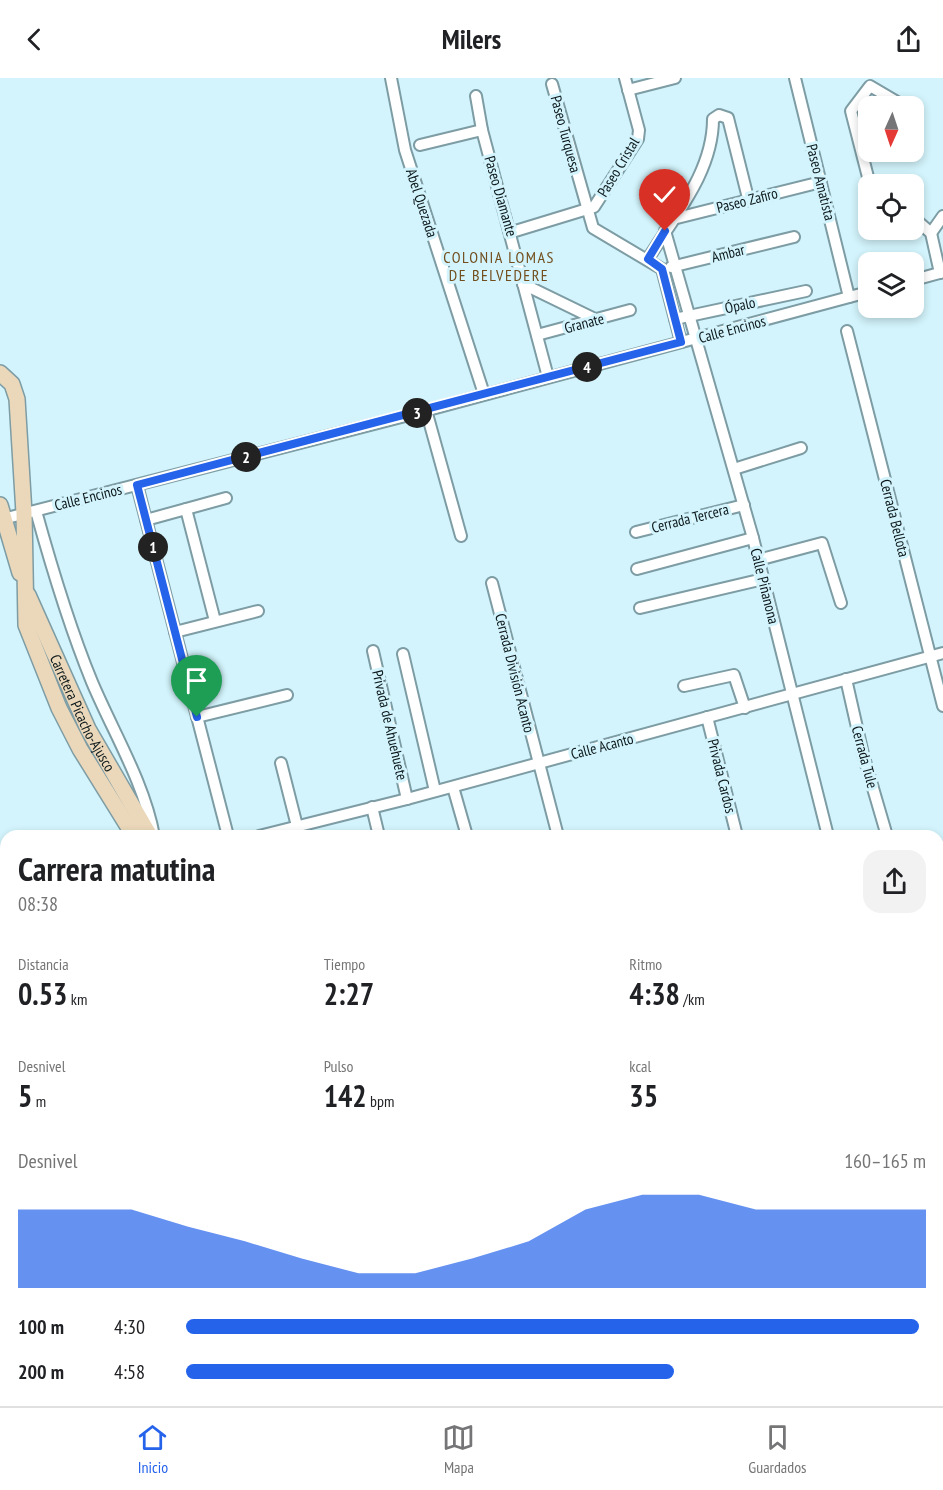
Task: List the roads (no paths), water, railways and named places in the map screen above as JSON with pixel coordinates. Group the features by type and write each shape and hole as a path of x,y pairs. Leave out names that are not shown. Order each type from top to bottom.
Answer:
{"main road":[{"path":"0,373 12,384 17,399 30,512 24,587"},
{"name":"Carretera Picacho-Ajusco","path":"1,514 24,587 88,729 148,830"},
{"name":"Carretera Picacho-Ajusco","path":"24,587 26,625 59,708 80,749 130,830"}],"street":[{"name":"Abel Quezada","path":"391,78 405,150 484,394"},
{"name":"Paseo Cristal","path":"512,232 594,207 639,139 639,130 625,78"},
{"path":"628,90 675,78"},
{"name":"Paseo Amatista","path":"795,78 848,291"},
{"name":"Paseo Turquesa","path":"552,84 593,228 662,269"},
{"path":"862,96 870,86 887,96"},
{"name":"Paseo Diamante","path":"476,96 482,130 512,232 548,377"},
{"path":"858,102 851,111 858,138"},
{"path":"648,259 705,168 711,149 713,119 719,115 728,118 748,198"},
{"path":"420,146 482,130"},
{"name":"Paseo Zafiro","path":"673,219 748,198 821,182"},
{"path":"931,233 943,216"},
{"path":"924,227 931,233 942,273 924,278"},
{"path":"665,231 696,335"},
{"name":"Ambar","path":"662,269 794,237"},
{"path":"662,269 681,342"},
{"path":"524,284 597,320"},
{"name":"Ópalo","path":"675,319 806,291"},
{"name":"Calle Encinos","path":"1,514 30,512 426,410 681,342 696,335 848,291 858,292"},
{"name":"Granate","path":"537,335 630,310"},
{"name":"Cerrada Bellota","path":"847,331 943,706"},
{"name":"Calle Piñanona","path":"696,335 753,538 826,830"},
{"path":"426,410 461,536"},
{"path":"734,469 801,448"},
{"path":"137,485 226,830"},
{"path":"146,520 226,498"},
{"name":"Cerrada Tercera","path":"636,532 744,505"},
{"path":"186,509 215,621"},
{"path":"30,512 92,682 149,811 151,830"},
{"path":"637,569 753,538"},
{"path":"758,561 822,543 841,603"},
{"path":"640,608 763,579"},
{"name":"Cerrada División Acanto","path":"492,583 556,830"},
{"path":"175,632 258,611"},
{"name":"Privada de Ahuehuete","path":"373,651 407,799"},
{"name":"Calle Acanto","path":"282,830 453,787 943,653"},
{"path":"403,654 435,791"},
{"path":"684,687 734,675 745,708"},
{"name":"Cerrada Tule","path":"846,679 863,754 884,830"},
{"path":"197,717 287,695"},
{"name":"Privada Cardos","path":"707,717 735,830"},
{"path":"281,763 297,826"},
{"path":"453,787 465,830"},
{"path":"372,807 378,830"}],"district":[{"name":"COLONIA LOMAS DE BELVEDERE","path":"499,266"}]}
